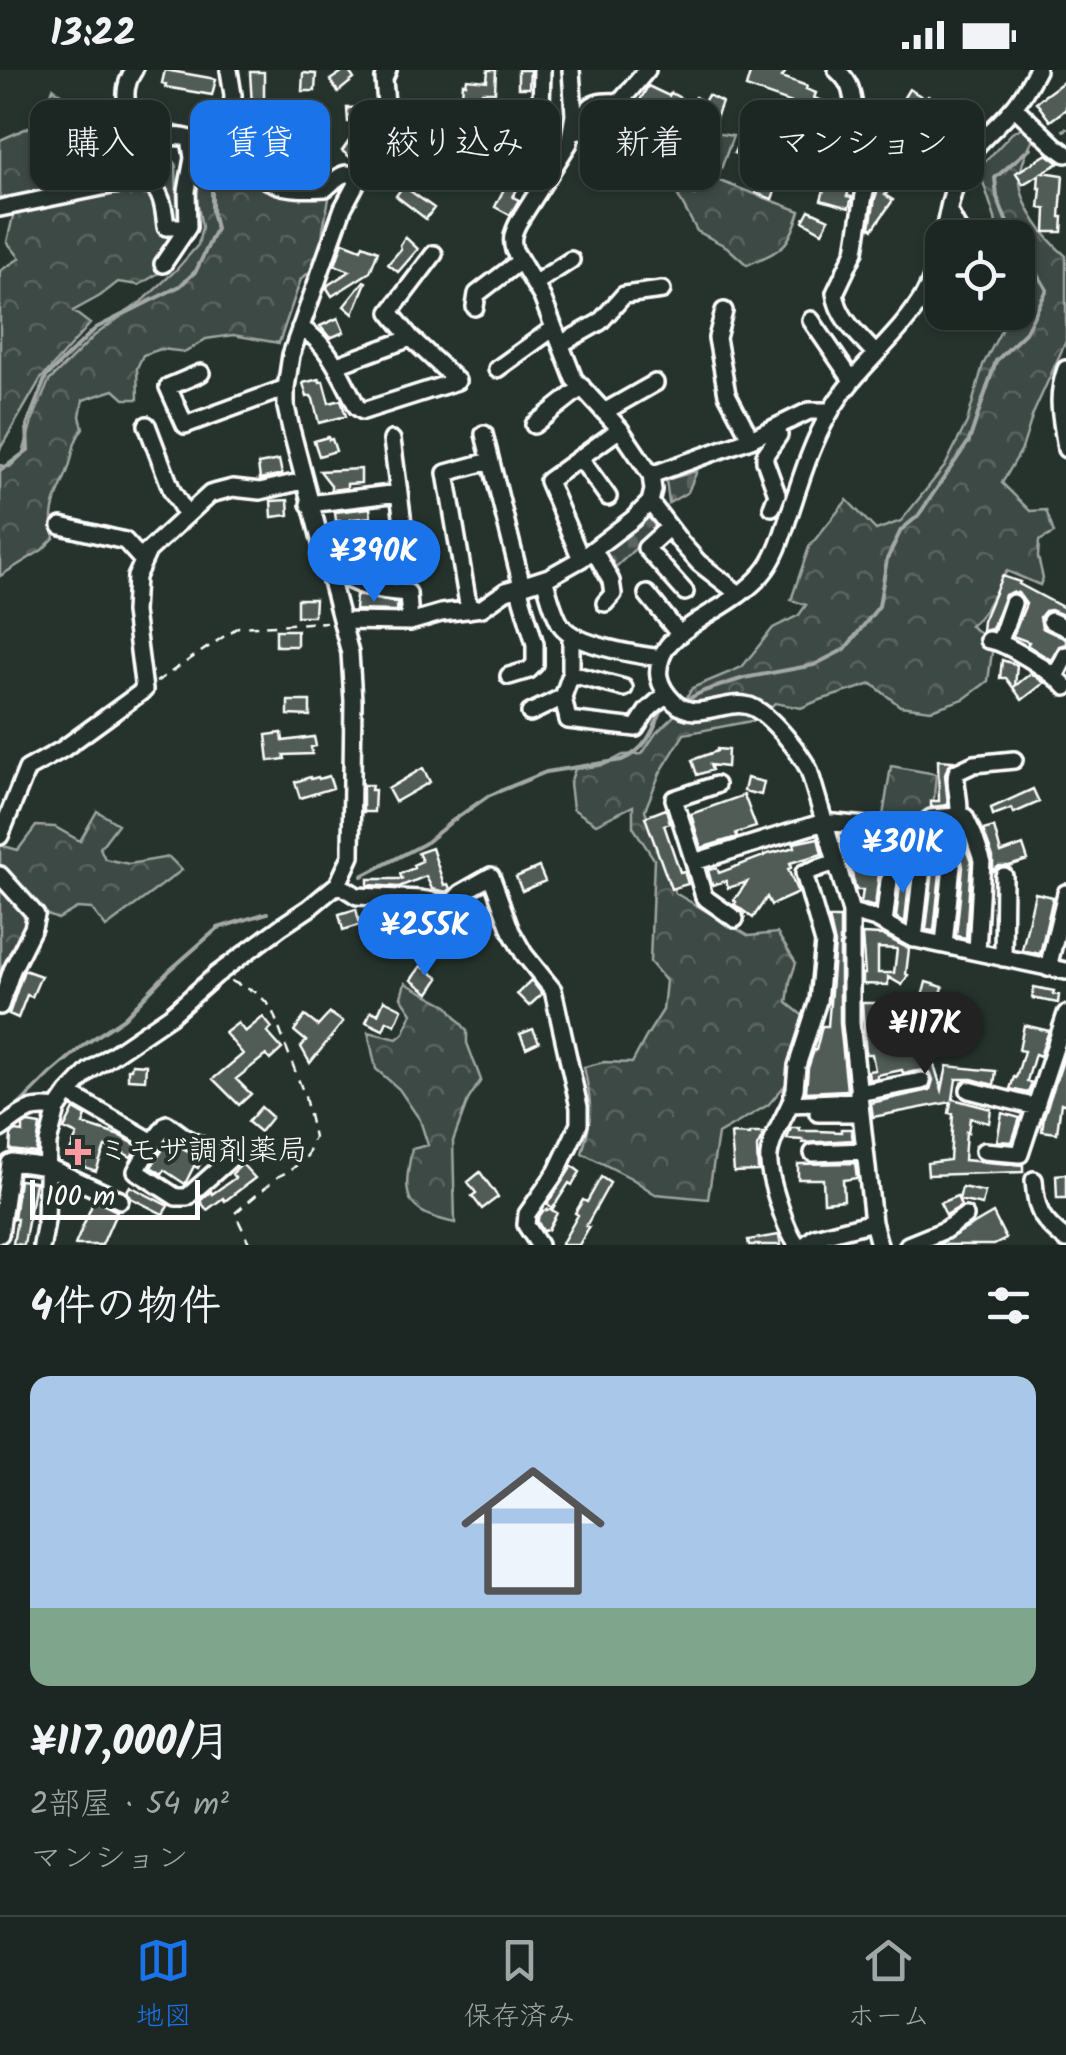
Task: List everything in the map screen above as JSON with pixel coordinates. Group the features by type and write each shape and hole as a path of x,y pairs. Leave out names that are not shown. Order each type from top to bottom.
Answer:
{"street":[{"path":"134,70 126,90 132,118 157,136 190,139"},
{"path":"230,70 232,100"},
{"path":"385,100 384,79 388,70"},
{"path":"541,100 542,70"},
{"path":"569,144 574,115 571,70"},
{"path":"342,621 410,622 482,608 506,591 544,579 588,554 650,502 651,475 620,429 574,379 542,297 512,242 513,233 577,135 588,108 603,101 620,102 646,70"},
{"path":"837,70 852,88 860,120 884,142 864,195 855,251 835,293 844,320 876,354"},
{"path":"879,1245 873,1222 851,1023 851,912 809,770 754,708 732,705 694,711 678,707 666,694 659,666 669,643 763,574 779,545 813,446 830,412 852,380 913,312 933,277 960,170 983,137 1014,107 1037,70"},
{"path":"1014,107 1066,154"},
{"path":"0,208 112,185 147,182 161,196 166,227 188,228"},
{"path":"162,264 188,228 190,186"},
{"path":"42,1245 48,1143 57,1108 68,1093 89,1071 170,1016 216,974 338,884 351,856 352,674 342,621 286,407 286,388 300,328 353,190"},
{"path":"948,212 953,220"},
{"path":"300,328 311,333 337,365 357,407 363,410 457,380 411,338 390,312 434,254"},
{"path":"534,284 571,260"},
{"path":"476,307 477,294 520,261"},
{"path":"560,344 600,322 624,295 662,290"},
{"path":"724,312 717,338 728,394 751,439"},
{"path":"811,320 852,380"},
{"path":"497,369 554,328"},
{"path":"337,365 411,338"},
{"path":"1066,369 1060,386 1060,405 1066,449"},
{"path":"201,373 168,387 185,426 286,388"},
{"path":"604,412 655,383"},
{"path":"534,425 582,387"},
{"path":"651,475 751,439 809,412 830,412"},
{"path":"147,425 172,491 186,514"},
{"path":"772,507 776,486 765,461 779,434 776,427"},
{"path":"604,602 613,594 611,581 588,554 548,482 620,429"},
{"path":"484,434 535,644 534,664 529,670 508,676"},
{"path":"392,440 406,546"},
{"path":"580,458 608,497"},
{"path":"469,610 446,473 490,461"},
{"path":"0,836 27,768 63,749 144,690 134,612 136,577 148,551 210,494 233,488 260,491 304,482"},
{"path":"310,504 399,493"},
{"path":"650,502 700,563 739,594"},
{"path":"61,526 125,540 143,561"},
{"path":"669,527 646,548 685,592"},
{"path":"331,578 345,576 390,592 408,593 410,622"},
{"path":"544,579 562,627 571,634 627,654 662,658"},
{"path":"646,594 680,635"},
{"path":"1012,603 994,640 1061,681 1066,655"},
{"path":"571,634 571,674 563,697 568,720 636,728 666,694"},
{"path":"571,674 624,688"},
{"path":"530,713 563,697"},
{"path":"958,816 957,772 974,764 1014,760"},
{"path":"716,785 674,799 704,897 735,920"},
{"path":"694,862 824,822 898,829 920,827 931,818 965,817 982,860 977,952"},
{"path":"914,939 924,851"},
{"path":"836,862 804,873 824,943 818,1001 797,1066 795,1089 768,1158 789,1236 801,1245 814,1237 873,1222"},
{"path":"944,944 952,866"},
{"path":"0,876 36,916 0,1006"},
{"path":"338,884 357,896 420,898 451,904 491,876 511,931 553,990 579,1108 579,1124 557,1171 527,1214 526,1225 539,1245"},
{"path":"1003,958 1004,876"},
{"path":"884,923 889,881"},
{"path":"1048,968 1066,893"},
{"path":"851,912 914,939 1066,971"},
{"path":"984,1152 1020,1154 1066,1014"},
{"path":"818,1113 922,1081"},
{"path":"969,1090 1036,1107"},
{"path":"68,1093 153,1142"},
{"path":"790,1104 859,1102"},
{"path":"0,1130 30,1109 57,1108"},
{"path":"167,1124 230,1160 186,1197 176,1197 136,1171 153,1142 167,1124"},
{"path":"813,1153 865,1151"},
{"path":"0,1234 12,1162 48,1166 120,1200"},
{"path":"1034,1180 1040,1216 1066,1240"},
{"path":"908,1245 945,1230 965,1216"}],"path":[{"path":"144,690 238,627 342,621"},
{"path":"216,974 258,993 271,1007 304,1097 314,1137 307,1156 235,1213 250,1245"}],"green space":[{"path":"53,88 69,100 49,100"},
{"path":"30,127 30,190 170,190 170,156 176,164 182,224 162,271 139,285 118,282 73,311 90,324 40,380 0,449 0,271 20,258 7,242 14,202 0,198 0,140"},
{"path":"1023,127 1034,137 1021,171 1022,193 1037,223 1066,256 1066,341 1033,414 1022,449 1002,483 1030,511 1046,510 1054,533 1039,541 1043,578 1040,585 1007,571 970,626 999,646 992,652 988,681 964,699 931,710 900,706 872,684 801,708 775,703 756,720 684,734 660,773 645,810 675,893 749,936 777,933 796,963 787,1003 807,1019 787,1083 768,1105 718,1134 708,1199 655,1194 582,1153 590,1110 584,1067 604,1062 632,1063 663,1010 666,981 650,962 654,859 633,827 633,806 596,824 573,809 570,783 575,769 604,765 623,755 642,754 656,733 680,710 692,688 742,667 773,628 799,615 806,605 791,600 809,547 847,500 876,530 901,521 945,466 967,422 983,365 1001,330 1035,330 1035,220 995,220 984,185 984,163 1012,133"},
{"path":"720,134 733,136 720,172"},
{"path":"720,181 800,211 787,241 747,265 727,247 697,231 675,190 720,190"},
{"path":"331,188 321,263 301,279 279,343 233,335 206,339 186,352 161,349 143,355 137,368 138,399 124,399 114,390 83,400 83,428 53,509 54,538 0,576 0,465 10,467 23,454 49,381 94,336 145,299 198,245 202,227 198,190"},
{"path":"697,471 688,492 669,503 666,480"},
{"path":"648,517 657,528 616,567 604,552"},
{"path":"891,766 936,774 932,819 882,822"},
{"path":"97,811 118,824 100,848 105,859 129,864 169,857 182,870 106,927 92,909 77,908 58,919 25,906 24,925 0,988 0,845 18,850 36,826 55,827 80,841"},
{"path":"843,830 884,836 923,833 918,867 848,863"},
{"path":"405,983 447,1005 467,1031 467,1043 481,1080 468,1100 453,1141 455,1223 425,1214 411,1200 407,1180 412,1149 428,1145 420,1120 399,1089 376,1069 368,1032 397,1039 404,1033 412,1013 401,997"}],"building":[{"path":"165,70 216,79 212,95 165,87"},
{"path":"345,70 354,79 338,92 330,80"},
{"path":"488,70 496,70 495,92 462,95 467,79 487,81"},
{"path":"518,70 530,70 529,88 518,88"},
{"path":"751,70 787,70 782,77 807,86 820,100 784,100 746,87"},
{"path":"250,72 264,72 264,100 252,100"},
{"path":"303,73 316,74 315,91 302,91"},
{"path":"1066,80 1066,109 1050,121 1036,102"},
{"path":"648,86 684,100 640,100"},
{"path":"909,89 926,99 928,96 937,100 902,100"},
{"path":"349,141 350,142 350,157 342,151"},
{"path":"1047,154 1059,163 1043,172 1063,175 1062,232 1045,232 1046,209 1039,208 1039,175 1023,184 1016,173"},
{"path":"400,190 409,190 434,208 426,219 396,196"},
{"path":"504,190 517,190 513,197 519,200 510,215 495,207"},
{"path":"757,190 776,190 772,199 756,193"},
{"path":"824,190 849,190 847,196 852,197 849,208 821,200"},
{"path":"878,190 889,190 885,195 893,200 873,229 870,227"},
{"path":"809,210 829,219 822,232 803,221"},
{"path":"405,237 418,249 398,272 388,264 401,249"},
{"path":"343,242 378,251 370,272 332,296 328,285 350,271 335,265"},
{"path":"366,282 353,314 344,306"},
{"path":"338,318 344,332 330,338 320,326"},
{"path":"319,379 329,403 341,400 346,416 319,423 313,399 307,397 303,383"},
{"path":"328,437 336,451 319,456 314,441"},
{"path":"279,460 282,474 260,479 258,464"},
{"path":"361,469 361,483 331,490 320,471"},
{"path":"288,500 289,515 272,517 271,501"},
{"path":"370,508 371,517 351,519 352,536 380,532 381,554 347,555 347,551 342,551 341,521 336,521 335,512"},
{"path":"1002,576 1066,609 1066,616 1051,610 1040,617 1042,628 1066,639 1051,660 1027,645 1029,642 1013,636 1026,604 1018,593 1005,595 992,629 982,631"},
{"path":"356,595 397,603 397,611 355,610"},
{"path":"297,599 315,599 314,616 297,616"},
{"path":"276,630 297,630 297,646 276,646"},
{"path":"1002,660 1017,665 1015,686 1031,673 1044,683 1022,700 1006,678 1000,678"},
{"path":"288,701 310,701 310,716 288,715"},
{"path":"282,733 283,741 314,737 316,746 311,747 312,754 284,755 285,759 269,761 266,735"},
{"path":"717,749 728,750 727,767 710,765 712,770 697,775 692,760"},
{"path":"938,760 953,761 945,775 948,805 931,807 931,801 939,801"},
{"path":"423,768 430,782 395,802 388,789"},
{"path":"329,776 333,788 300,798 295,782"},
{"path":"747,778 764,782 761,795 744,791"},
{"path":"363,785 372,785 371,790 375,790 374,812 363,812"},
{"path":"1033,789 1039,802 1014,813 1012,808 993,815 991,808"},
{"path":"744,795 756,827 701,848 691,814"},
{"path":"666,809 670,823 664,825 688,884 671,889 645,817"},
{"path":"994,827 1001,853 1023,845 1028,860 993,871 993,857 983,830"},
{"path":"941,833 960,834 971,862 966,938 956,936 963,867 954,855 947,856 941,864 934,931 926,930"},
{"path":"818,838 822,854 790,863 788,869 798,893 771,905 767,897 753,918 734,904 747,882 728,888 726,881 712,885 708,870 717,868 719,873 795,847 794,843"},
{"path":"432,848 444,885 448,884 450,889 447,892 432,889 426,876 399,887 368,885 368,879 402,879 400,874 422,861 418,853"},
{"path":"850,866 879,873 875,907 861,903 863,890 856,890"},
{"path":"539,867 545,881 522,891 516,877"},
{"path":"902,870 910,872 905,922 896,917"},
{"path":"1035,893 1053,897 1040,954 1022,950"},
{"path":"356,909 360,925 343,930 339,914"},
{"path":"373,909 440,914 437,923 466,936 459,952 421,937 424,931 372,925"},
{"path":"829,918 840,918 840,1023 847,1090 806,1092 808,1068 822,1026 828,1026 835,944"},
{"path":"862,934 882,935 909,949 908,975 902,985 888,977 888,985 863,984","holes":["878,948 897,949 894,973 878,973"]},
{"path":"421,966 439,978 429,993 411,980"},
{"path":"24,970 41,976 32,997 27,995 18,1018 9,1014"},
{"path":"531,980 542,994 529,1006 517,994"},
{"path":"926,982 943,987 933,1023 913,1017 923,1054 930,1052 942,1090 947,1066 996,1071 994,1085 956,1079 953,1099 991,1109 989,1123 970,1118 964,1160 1023,1165 1023,1172 928,1175 927,1163 950,1160 951,1102 873,1117 871,1103 930,1090 933,1080 925,1070 902,1070 869,1080 868,1071 875,1070 872,1054 866,1054 862,1003 881,1003 881,1007 930,1001 922,997"},
{"path":"1034,987 1054,991 1059,995 1058,1003 1032,998"},
{"path":"384,1000 402,1009 395,1025 387,1021 383,1030 366,1022 371,1011 378,1014"},
{"path":"330,1013 343,1022 310,1063 301,1047 306,1041 294,1031 305,1016 318,1026"},
{"path":"263,1017 272,1028 267,1032 282,1049 270,1060 266,1055 236,1079 251,1094 239,1105 213,1079 243,1054 225,1033 238,1023 245,1032"},
{"path":"1024,1025 1049,1031 1040,1056 1035,1054 1027,1081 1032,1083 1028,1093 1010,1089 1024,1051 1019,1050"},
{"path":"533,1029 539,1042 526,1048 520,1034"},
{"path":"1066,1052 1066,1105 1061,1103 1057,1133 1042,1131 1044,1116"},
{"path":"132,1064 146,1065 145,1080 128,1079"},
{"path":"261,1107 272,1117 260,1132 248,1122"},
{"path":"74,1109 86,1116 83,1124 138,1146 131,1157 105,1147 96,1171 68,1156 77,1135 64,1129"},
{"path":"1002,1113 1020,1118 1012,1142 997,1141"},
{"path":"28,1123 40,1125 36,1153 10,1150 11,1135 23,1132"},
{"path":"791,1128 841,1132 851,1129 853,1140 803,1143 787,1139"},
{"path":"764,1133 757,1147 758,1171 734,1172 731,1134"},
{"path":"169,1140 202,1159 185,1184 164,1170 162,1174 151,1167"},
{"path":"855,1163 857,1178 843,1180 844,1200 824,1202 823,1179 798,1179 798,1164"},
{"path":"242,1164 255,1178 207,1210 200,1201 235,1178 232,1174"},
{"path":"572,1166 580,1172 553,1208 547,1204"},
{"path":"480,1172 498,1197 482,1209 468,1182"},
{"path":"1066,1174 1066,1198 1057,1198 1056,1175"},
{"path":"601,1177 610,1183 579,1245 561,1245 578,1215 575,1213 583,1200 587,1202"},
{"path":"19,1180 35,1182 24,1245 13,1244"},
{"path":"130,1186 168,1206 163,1214 131,1198 127,1191"},
{"path":"962,1187 985,1192 982,1205 959,1200"},
{"path":"957,1196 961,1206 946,1215 940,1203"},
{"path":"94,1200 117,1211 102,1245 75,1245"},
{"path":"550,1209 557,1213 548,1230 543,1231 538,1218"},
{"path":"993,1213 1006,1239 994,1245 938,1245"},
{"path":"779,1235 781,1245 749,1245 748,1240"}],"waterway":[{"path":"134,100 135,81"},
{"path":"170,125 190,130"},
{"path":"1006,220 995,178 1030,148"},
{"path":"0,471 28,450 27,425 46,377 96,328 180,286 196,271 216,229 212,190"},
{"path":"1035,270 1047,290 1035,313"},
{"path":"686,700 744,678 814,665 845,649 879,606 887,559 901,530 918,516 969,441 996,361 1027,330"},
{"path":"362,876 424,844 488,796 546,772 630,756 648,739 662,709"},
{"path":"13,1111 84,1045 124,1018 218,928 267,913"}],"place":[{"name":"ミモザ調剤薬局","path":"78,1152"}]}
